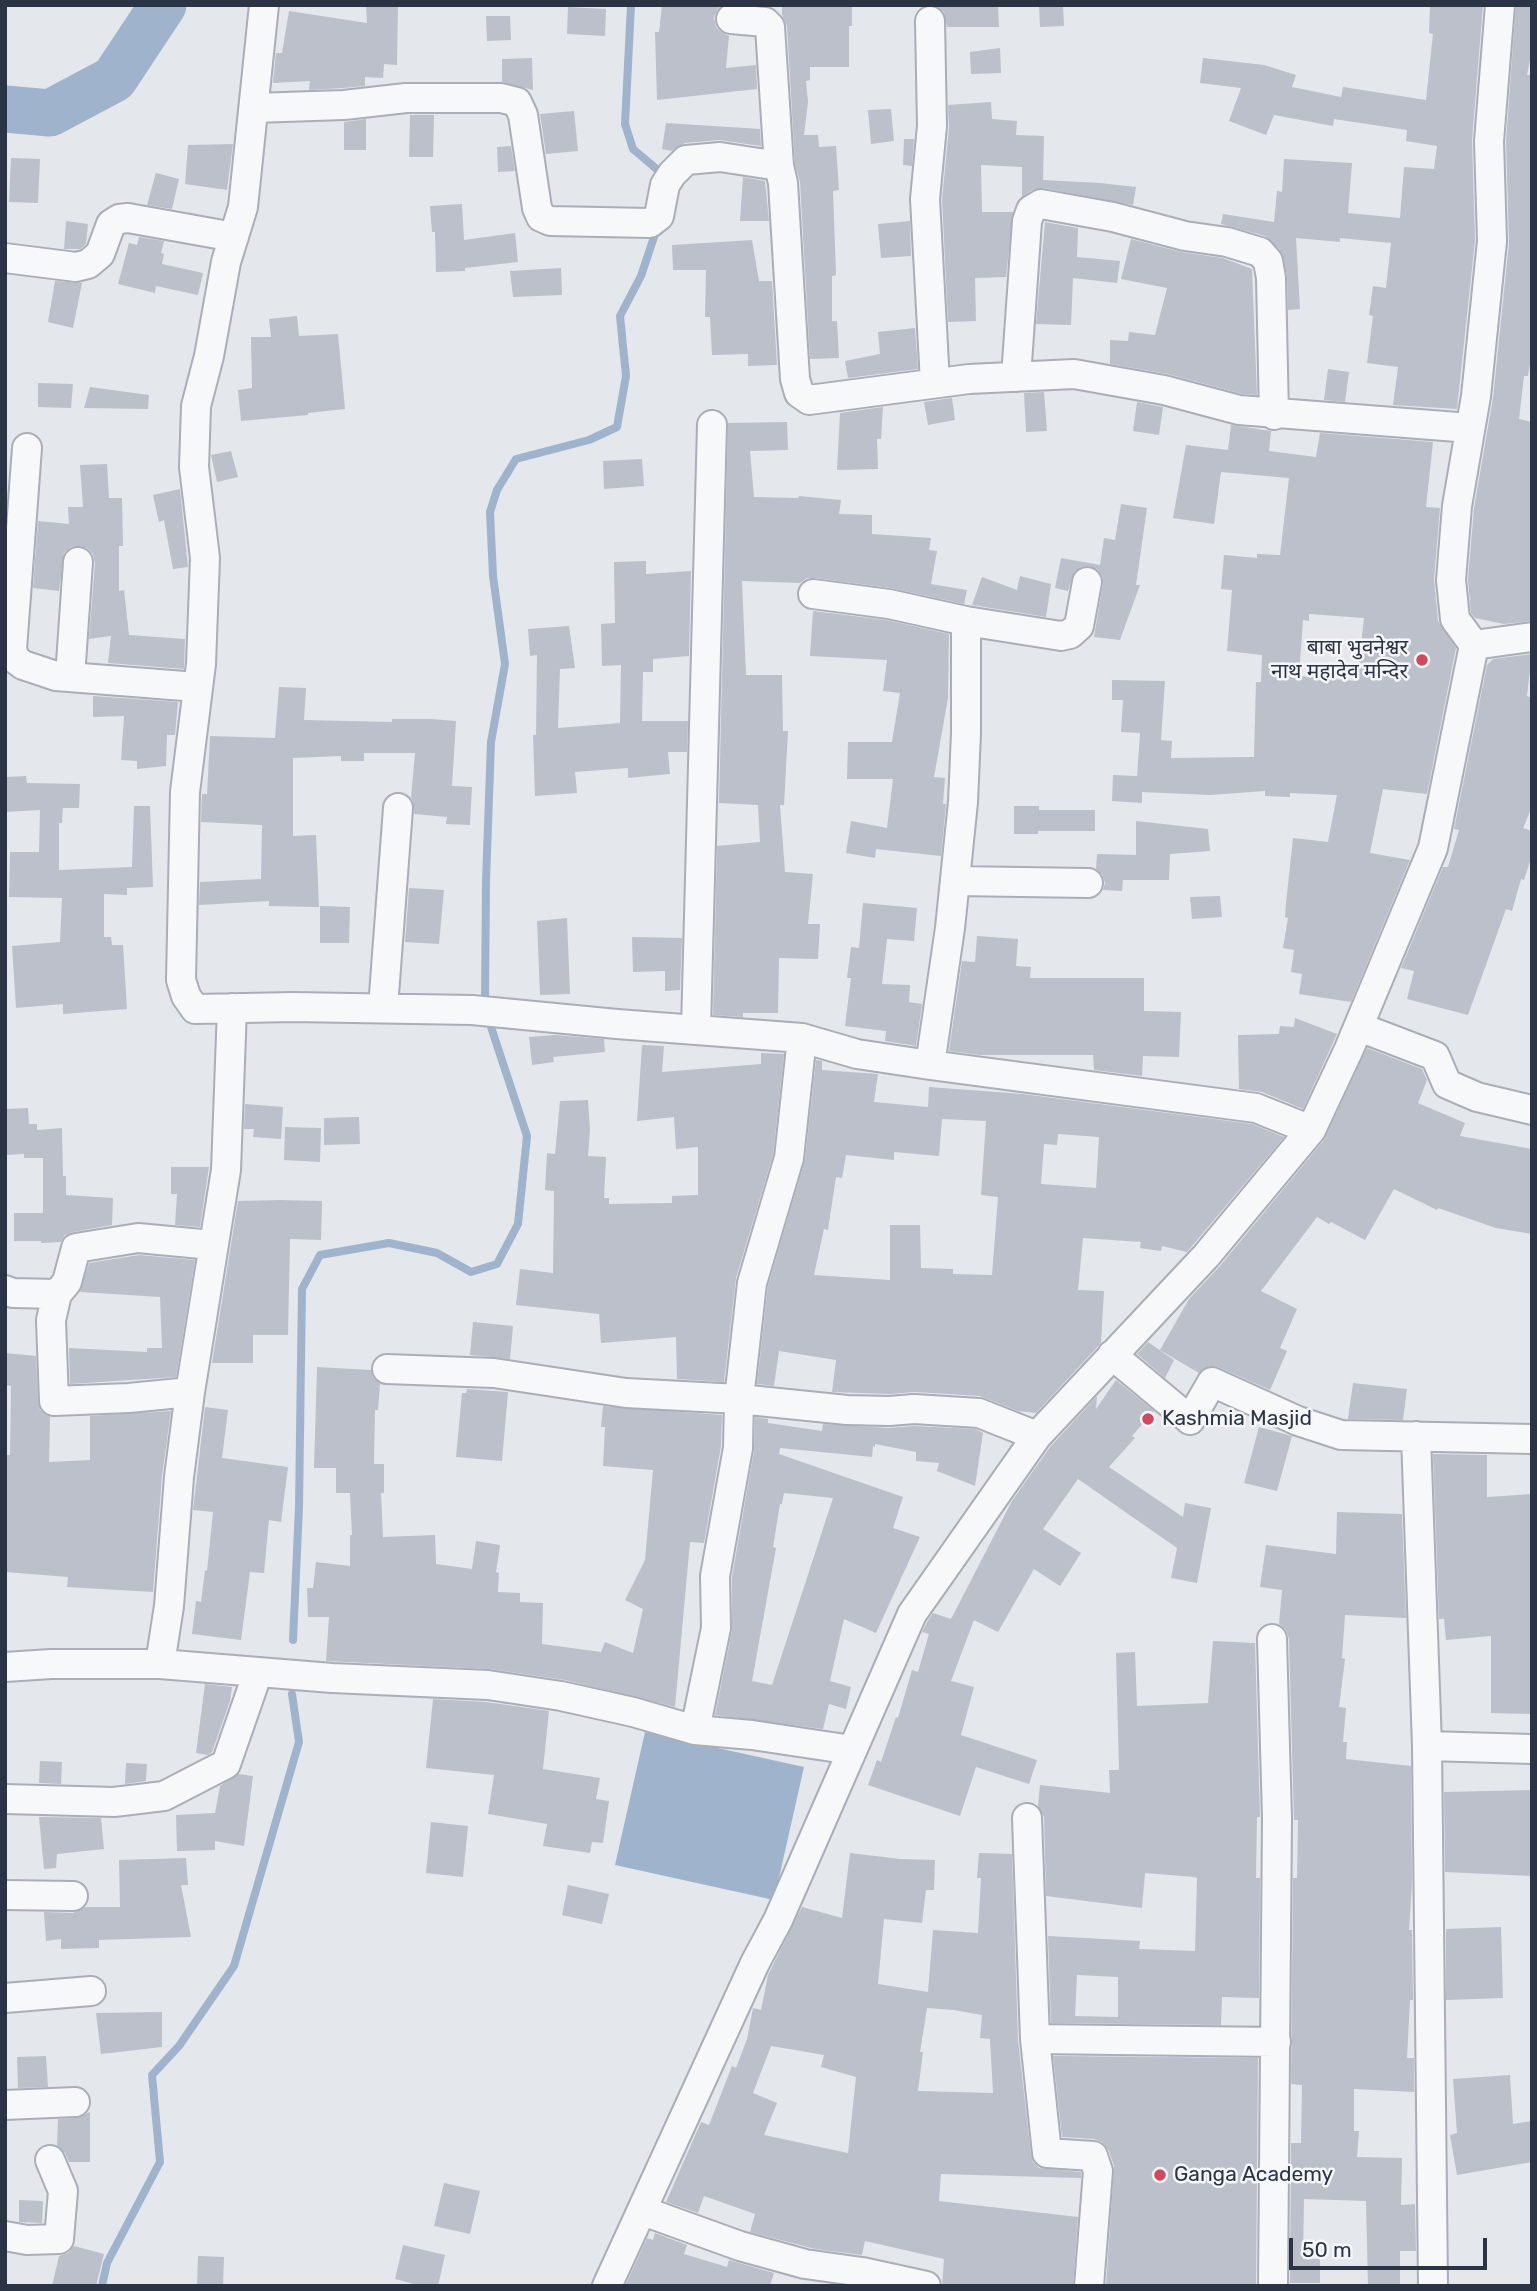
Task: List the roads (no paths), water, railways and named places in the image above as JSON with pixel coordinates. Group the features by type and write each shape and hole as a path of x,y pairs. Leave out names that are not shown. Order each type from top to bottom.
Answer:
{"street":[{"path":"264,5 243,207 226,262 209,356 196,406 194,467 205,558 201,664 185,792 181,980 186,996 195,1009 472,1010 802,1038 857,1054 1256,1108 1311,1130"},
{"path":"607,2286 755,1963 778,1920 912,1614 1037,1436 1206,1256 1311,1130 1359,1027 1433,848 1474,645 1455,619 1451,580 1457,506 1476,396 1492,241 1489,141 1500,5"},
{"path":"731,19 765,22 769,27 779,166 783,183 795,379 799,393 809,400 969,379 1074,374 1164,390 1239,410 1274,415 1471,428"},
{"path":"930,21 932,126 925,199 934,383"},
{"path":"254,108 344,105 406,98 501,98 517,103 523,115 537,208 541,217 550,220 650,223 659,216 665,185 686,160 720,157 779,166"},
{"path":"1016,377 1027,221 1031,210 1041,204 1113,217 1260,252 1268,261 1271,278 1274,415"},
{"path":"5,258 76,267 88,264 100,254 111,224 118,219 128,218 234,237"},
{"path":"696,1029 712,425"},
{"path":"27,449 12,649 15,659 23,665 56,676 197,687"},
{"path":"70,677 78,562"},
{"path":"813,594 889,604 966,621 1061,636 1070,634 1079,626 1087,582"},
{"path":"930,1065 955,881 965,775 966,621"},
{"path":"1474,645 1532,637"},
{"path":"383,1008 398,808"},
{"path":"955,881 1088,883"},
{"path":"160,1664 169,1606 179,1477 190,1392 226,1170 232,1008"},
{"path":"1359,1027 1436,1056 1447,1084 1477,1097 1532,1110"},
{"path":"695,1730 716,1628 715,1576 738,1448 741,1418 739,1399 752,1283 789,1158 802,1038"},
{"path":"190,1392 54,1401 51,1320 57,1294 67,1282 76,1248 138,1238 212,1245"},
{"path":"5,1290 13,1293 57,1294"},
{"path":"1112,1355 1190,1420 1212,1382 1298,1421 1341,1435 1532,1439"},
{"path":"387,1369 494,1373 626,1393 739,1399 847,1410 889,1412 914,1409 979,1413 1037,1436"},
{"path":"1416,1436 1427,1746 1433,2286"},
{"path":"1272,1639 1277,1818 1273,2286"},
{"path":"5,1667 51,1664 160,1664 332,1678 488,1685 561,1696 633,1712 695,1730 752,1735 852,1750"},
{"path":"5,1799 114,1802 164,1796 226,1763 258,1672"},
{"path":"1427,1746 1532,1749"},
{"path":"1027,1818 1035,2039 1047,2153 1093,2155 1098,2171 1089,2286"},
{"path":"5,1895 74,1896"},
{"path":"5,1998 91,1991"},
{"path":"1035,2039 1276,2042"},
{"path":"5,2105 75,2102"},
{"path":"5,2236 27,2240 59,2238 63,2190 50,2160"},
{"path":"643,2211 740,2246 805,2264 862,2272 926,2286"}],"water":[{"path":"645,1732 804,1767 774,1900 615,1865"}],"waterway":[{"path":"5,109 50,113 114,79 163,5"},
{"path":"631,5 625,124 633,149 666,177"},
{"path":"485,998 491,742 505,664 493,576 490,512 497,490 516,459 589,440 617,427 626,376 620,316 641,276 657,228"},
{"path":"293,1640 299,1507 302,1289 320,1255 389,1243 437,1253 471,1272 497,1264 518,1224 527,1136 489,1021"},
{"path":"102,2286 107,2263 160,2162 152,2075 179,2046 234,1966 299,1742 292,1694"}],"place":[{"name":"बाबा भुवनेश्वर नाथ महादेव मन्दिर","path":"1422,660"},
{"name":"Kashmia Masjid","path":"1148,1419"},
{"name":"Ganga Academy","path":"1160,2175"}]}
